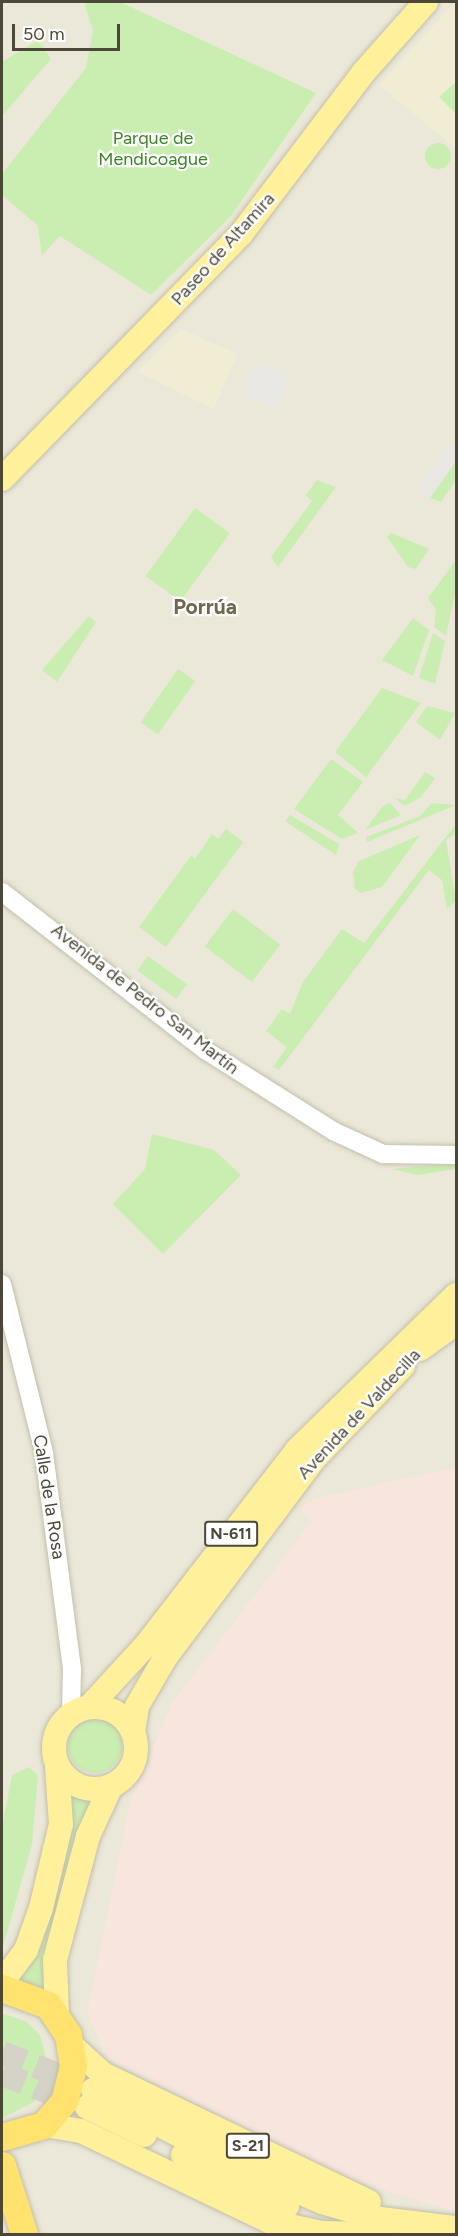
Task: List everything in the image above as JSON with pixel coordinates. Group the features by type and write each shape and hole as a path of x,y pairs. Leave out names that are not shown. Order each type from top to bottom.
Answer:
{"highway":[{"path":"2,1988 33,1996 57,2015 71,2045 70,2086 24,2132 15,2160 13,2192"},
{"path":"2,2165 13,2192 24,2235"}],"main road":[{"name":"Paseo de Altamira","path":"2,479 241,234 363,73 426,2"},
{"name":"Avenida de Valdecilla","path":"80,1710 146,1645 285,1463 456,1284"},
{"name":"Avenida de Valdecilla","path":"367,1379 456,1295"},
{"name":"Avenida de Valdecilla","path":"133,1732 149,1681 282,1500 314,1459 456,1311"},
{"path":"420,1349 456,1323"},
{"path":"2,1982 26,1950 61,1824 53,1742 80,1710 113,1711 133,1732 136,1756 130,1771 111,1786 88,1836 55,1960 57,2015"},
{"path":"57,1767 78,1787 111,1786"},
{"name":"S-21","path":"71,2045 103,2074 405,2221"},
{"name":"S-21","path":"378,2234 300,2212 229,2181 90,2099 282,2186 357,2213 456,2228"},
{"name":"S-21","path":"24,2132 81,2131 271,2222 322,2233 378,2234"}],"street":[{"name":"Avenida de Pedro San Martín","path":"2,892 205,1050 333,1131 383,1154 456,1155"},
{"name":"Calle de la Rosa","path":"2,1284 14,1317 44,1453 72,1669 80,1710"}],"shaded area":[{"path":"2,2 456,2 456,2234 2,2234"},
{"path":"456,2 456,149 379,85"},
{"path":"181,329 237,354 214,409 138,372"},
{"path":"256,363 290,378 275,406 242,397"},
{"path":"456,436 456,461 430,498 416,493"},
{"path":"456,1467 456,2212 345,2178 107,2059 87,2013 130,1804 173,1701 311,1522 300,1509 313,1499"}],"green space":[{"name":"Parque de Mendicoague","path":"84,2 120,2 316,93 230,217 151,295 60,236 42,255 38,226 2,195 2,174 86,68 93,30"},
{"path":"38,40 51,59 2,116 2,62"},
{"path":"456,82 456,114 439,97"},
{"path":"438,143 447,147 451,156 447,165 438,169 429,165 425,156 429,147"},
{"path":"456,461 456,480 441,502 430,498"},
{"path":"317,480 336,487 278,567 271,557 312,501 306,495"},
{"path":"195,508 230,533 180,601 146,576"},
{"path":"391,533 429,549 416,569 408,567 387,537"},
{"path":"456,560 456,588 446,636 434,627 436,610 428,598"},
{"path":"89,616 96,622 57,682 42,670"},
{"path":"413,618 429,630 413,676 382,660"},
{"path":"433,633 445,641 435,684 419,678"},
{"path":"178,669 195,681 158,734 141,722"},
{"path":"382,688 421,703 366,777 335,752"},
{"path":"427,706 455,713 440,740 416,722"},
{"path":"331,759 363,782 338,815 358,833 342,839 294,809"},
{"path":"425,772 435,778 421,797 405,806 394,798 405,800"},
{"path":"390,803 401,815 365,830 383,806"},
{"path":"432,803 456,805 367,842 366,837 420,816"},
{"path":"290,815 339,844 336,855 285,821"},
{"path":"456,824 456,834 446,840 456,901 447,909 442,880 429,870 279,1070 273,1067 287,1047 266,1031 282,1009 290,1014 303,982 342,929 364,943"},
{"path":"226,829 243,842 166,947 139,927 191,856 195,859 212,834 218,839"},
{"path":"420,835 382,887 361,893 355,889 353,872 359,861"},
{"path":"233,909 280,945 252,982 205,947"},
{"path":"148,956 187,984 176,999 137,971"},
{"path":"152,1134 214,1150 241,1175 163,1254 113,1204 145,1169"},
{"path":"456,1163 456,1169 418,1175 392,1169"},
{"path":"90,1719 100,1719 114,1727 120,1736 122,1746 120,1756 114,1765 100,1773 90,1773 73,1761 68,1751 68,1741 80,1724"},
{"path":"29,1767 38,1776 32,1844 2,1950 2,1828 12,1775"},
{"path":"70,1795 93,1799 67,1881 57,1879"},
{"path":"55,1891 64,1893 42,1991 19,1980 42,1941"},
{"path":"2,2013 27,2022 40,2035 49,2070 34,2102 2,2118"}],"tunnel":[{"path":"2,2053 86,2086"},
{"path":"2,2074 81,2105"}],"district":[{"name":"Porrúa","path":"205,607"}]}
